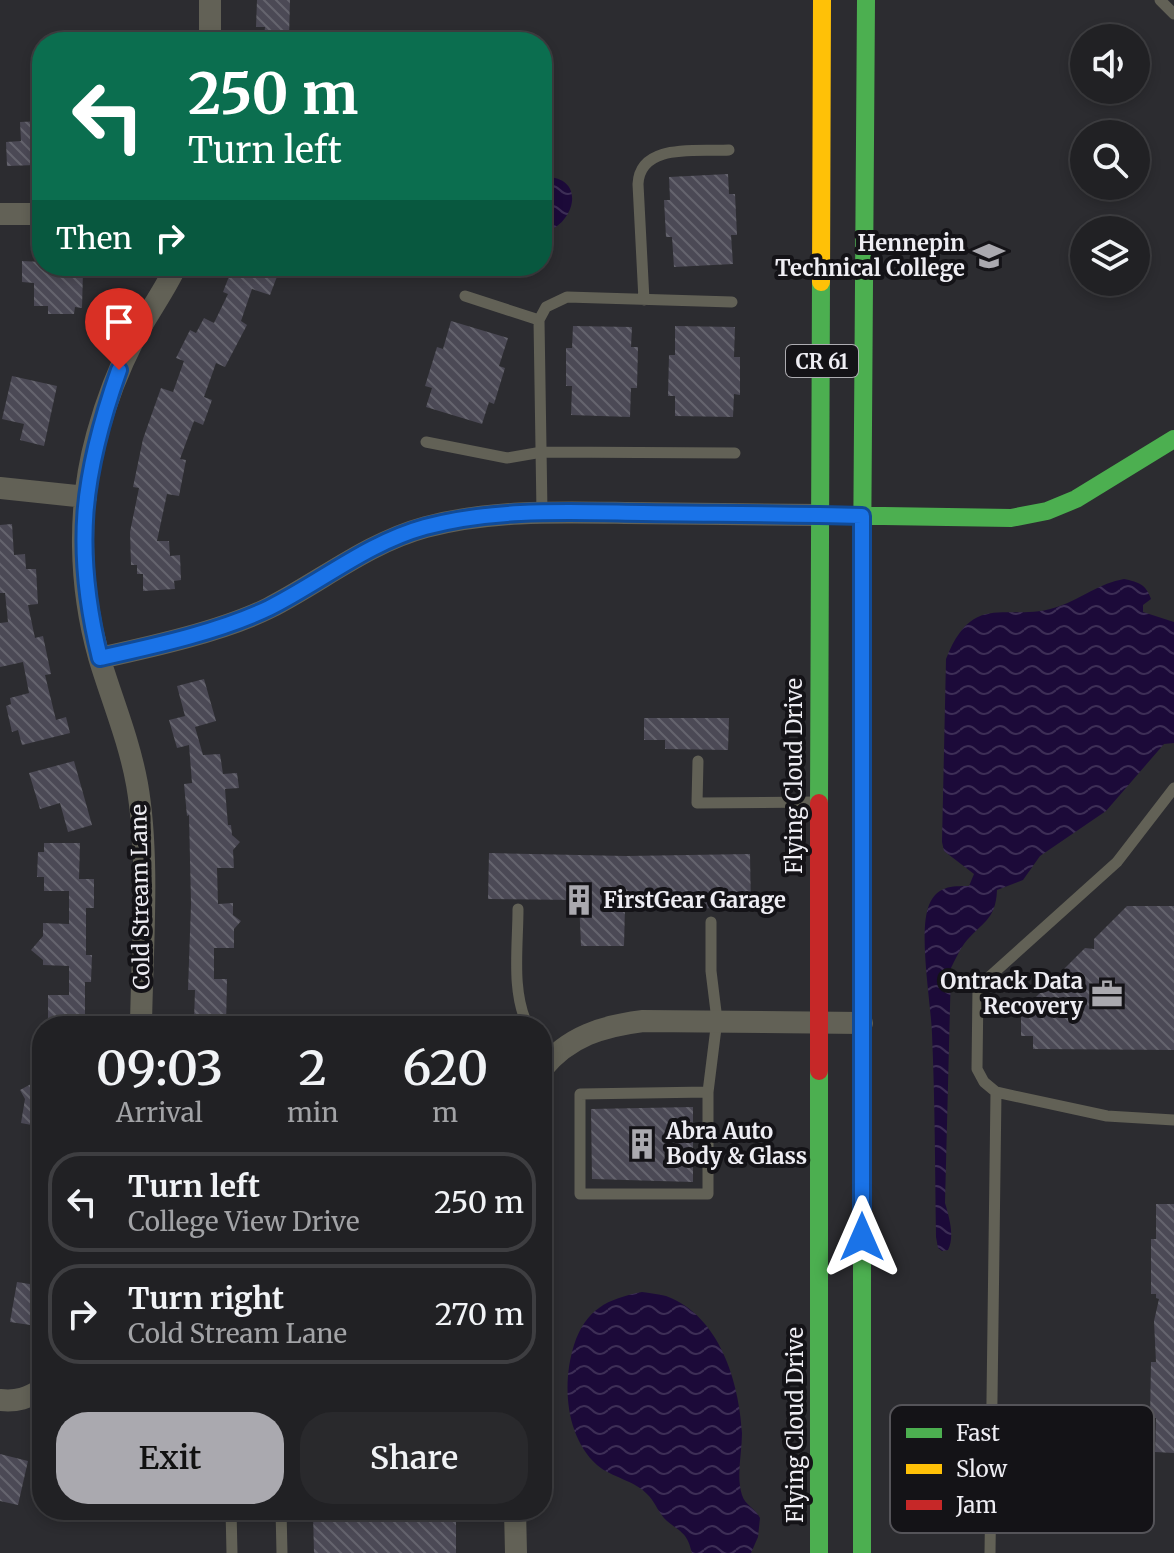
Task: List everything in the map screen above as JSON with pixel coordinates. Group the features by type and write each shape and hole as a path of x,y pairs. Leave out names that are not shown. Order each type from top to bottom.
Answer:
{"main road":[{"name":"Flying Cloud Drive","path":"819,1553 817,802 822,0"},
{"name":"CR 61","path":"862,1553 862,516 866,0"},
{"path":"820,515 1011,518 1047,511 1076,499 1174,439"}],"street":[{"path":"210,0 210,32"},
{"path":"0,214 32,214"},
{"name":"Cold Stream Lane","path":"141,1016 143,835 138,785 128,740 100,658 84,570 86,497 97,436 119,370 171,276"},
{"path":"0,488 86,497"},
{"path":"100,658 228,624 265,610 350,560 425,527 483,516 542,512 820,515"},
{"path":"552,1052 576,1038 610,1025 643,1021 862,1023"},
{"path":"0,1400 16,1402 32,1396"},
{"path":"515,1520 516,1553"}],"lane":[{"path":"1160,0 1174,14"},
{"path":"644,300 638,184 643,166 659,154 729,150"},
{"path":"465,296 539,320"},
{"path":"542,512 539,320 546,307 567,297 732,302"},
{"path":"426,442 507,458 542,452 735,453"},
{"path":"698,761 697,803 817,802"},
{"path":"1174,788 1117,862 978,987 977,1069 984,1082 996,1092 1107,1116 1174,1120"},
{"path":"518,909 518,994 523,1016"},
{"path":"708,1092 580,1094 580,1194 708,1194 708,1092 717,1020 711,971 711,922"},
{"path":"993,1405 996,1092"},
{"path":"231,1520 232,1553"},
{"path":"281,1520 282,1553"},
{"path":"990,1533 990,1553"}],"water":[{"path":"552,178 566,184 572,201 563,221 554,228"},
{"path":"1124,579 1141,584 1147,590 1151,599 1143,605 1143,612 1174,622 1174,743 1164,744 1106,811 1040,856 1023,880 997,890 991,915 964,944 951,968 945,1203 951,1239 948,1250 942,1251 938,1248 936,1237 933,1059 925,950 926,917 936,894 951,887 969,886 974,874 944,851 942,842 946,659 968,623 981,616 1042,611"},
{"path":"642,1292 666,1296 685,1306 713,1335 723,1353 740,1413 740,1488 743,1498 760,1518 758,1537 751,1553 692,1553 686,1537 664,1518 649,1496 637,1486 597,1465 578,1439 569,1408 568,1376 579,1333 592,1314 608,1302"}],"building":[{"path":"257,0 290,0 289,32 264,32 265,27 256,27"},
{"path":"32,121 32,165 7,166 6,142 21,141 20,122"},
{"path":"728,174 729,194 735,194 737,235 731,235 733,264 674,267 672,237 666,237 664,200 670,200 669,177"},
{"path":"22,261 32,262 32,276 83,276 82,308 75,307 74,314 48,314 48,306 34,306 34,283 22,282"},
{"path":"229,276 277,276 270,295 252,289 241,321 247,325 225,367 216,363 204,397 212,400 203,425 194,421 180,459 186,460 179,496 167,494 157,541 169,541 170,556 180,555 181,580 174,581 175,589 143,591 143,574 137,574 137,565 131,565 130,532 139,488 133,487 143,439 161,388 173,392 184,361 176,358 190,330 196,333 204,318 214,323 228,294 223,292"},
{"path":"451,321 508,338 499,366 505,368 494,404 489,402 482,424 426,407 432,388 425,386 437,347 443,349"},
{"path":"573,326 632,327 631,347 638,347 637,388 631,388 630,417 571,415 572,386 566,386 566,348 572,348"},
{"path":"675,326 735,327 734,357 740,357 740,395 734,394 733,417 675,416 675,396 668,396 669,355 675,355"},
{"path":"12,376 57,386 44,446 20,440 24,424 2,419"},
{"path":"12,524 14,555 25,554 26,569 36,569 38,604 28,605 35,638 43,636 51,674 45,675 56,720 66,717 70,733 22,745 18,730 12,732 6,706 11,704 10,698 29,693 23,662 0,667 0,623 8,622 5,593 0,593 0,525"},
{"path":"204,679 216,721 195,727 203,755 220,754 223,774 237,773 239,788 225,789 228,825 231,825 232,835 240,842 233,850 234,868 217,868 218,904 233,903 233,915 241,921 234,929 234,948 214,948 214,979 227,979 226,1016 194,1016 195,990 188,990 191,904 189,815 184,784 192,783 189,745 177,748 169,720 185,716 177,686"},
{"path":"644,718 729,718 728,750 665,749 665,740 644,740"},
{"path":"74,761 92,825 68,832 60,803 40,809 29,773"},
{"path":"44,843 80,843 79,879 94,879 94,908 86,908 86,955 92,955 91,982 85,982 85,1016 48,1016 48,995 69,995 69,966 43,965 43,960 31,950 43,936 43,923 69,924 69,891 44,891 44,877 37,877 38,852 44,852"},
{"path":"489,853 626,856 750,854 751,909 625,907 624,946 581,946 579,900 488,899"},
{"name":"Ontrack Data Recovery","path":"1127,906 1174,906 1174,1050 1033,1049 1033,1036 1021,1036 1021,1012 1085,948 1094,949 1094,939"},
{"path":"32,1083 32,1125 21,1123 25,1099 20,1090"},
{"name":"Abra Auto Body & Glass","path":"693,1107 693,1182 592,1179 591,1109"},
{"path":"1156,1204 1174,1204 1174,1453 1155,1452 1156,1418 1154,1405 1150,1405 1151,1362 1156,1362 1154,1321 1159,1299 1156,1294 1151,1294 1151,1239 1156,1239"},
{"path":"17,1282 32,1284 32,1325 10,1322"},
{"path":"0,1454 28,1461 18,1505 0,1501"},
{"path":"313,1520 456,1520 456,1553 314,1553"}],"traffic: fast":[{"path":"862,568 866,0"},
{"path":"819,803 821,282"},
{"path":"820,515 1011,518 1047,511 1076,499 1174,439"},
{"path":"862,845 862,1553"},
{"path":"819,1071 819,1553"}],"traffic: slow":[{"path":"821,282 822,0"}],"traffic: jam":[{"path":"862,568 862,845"},
{"path":"819,803 819,1071"}],"place":[{"name":"Hennepin Technical College","path":"989,256"},
{"name":"FirstGear Garage","path":"579,900"},
{"name":"Ontrack Data Recovery","path":"1107,994"},
{"name":"Abra Auto Body & Glass","path":"642,1144"}],"route":[{"path":"119,370 97,436 86,497 83,536 88,606 100,658 228,624 300,592 385,542 425,527 483,516 542,512 862,516 862,1237"}]}
